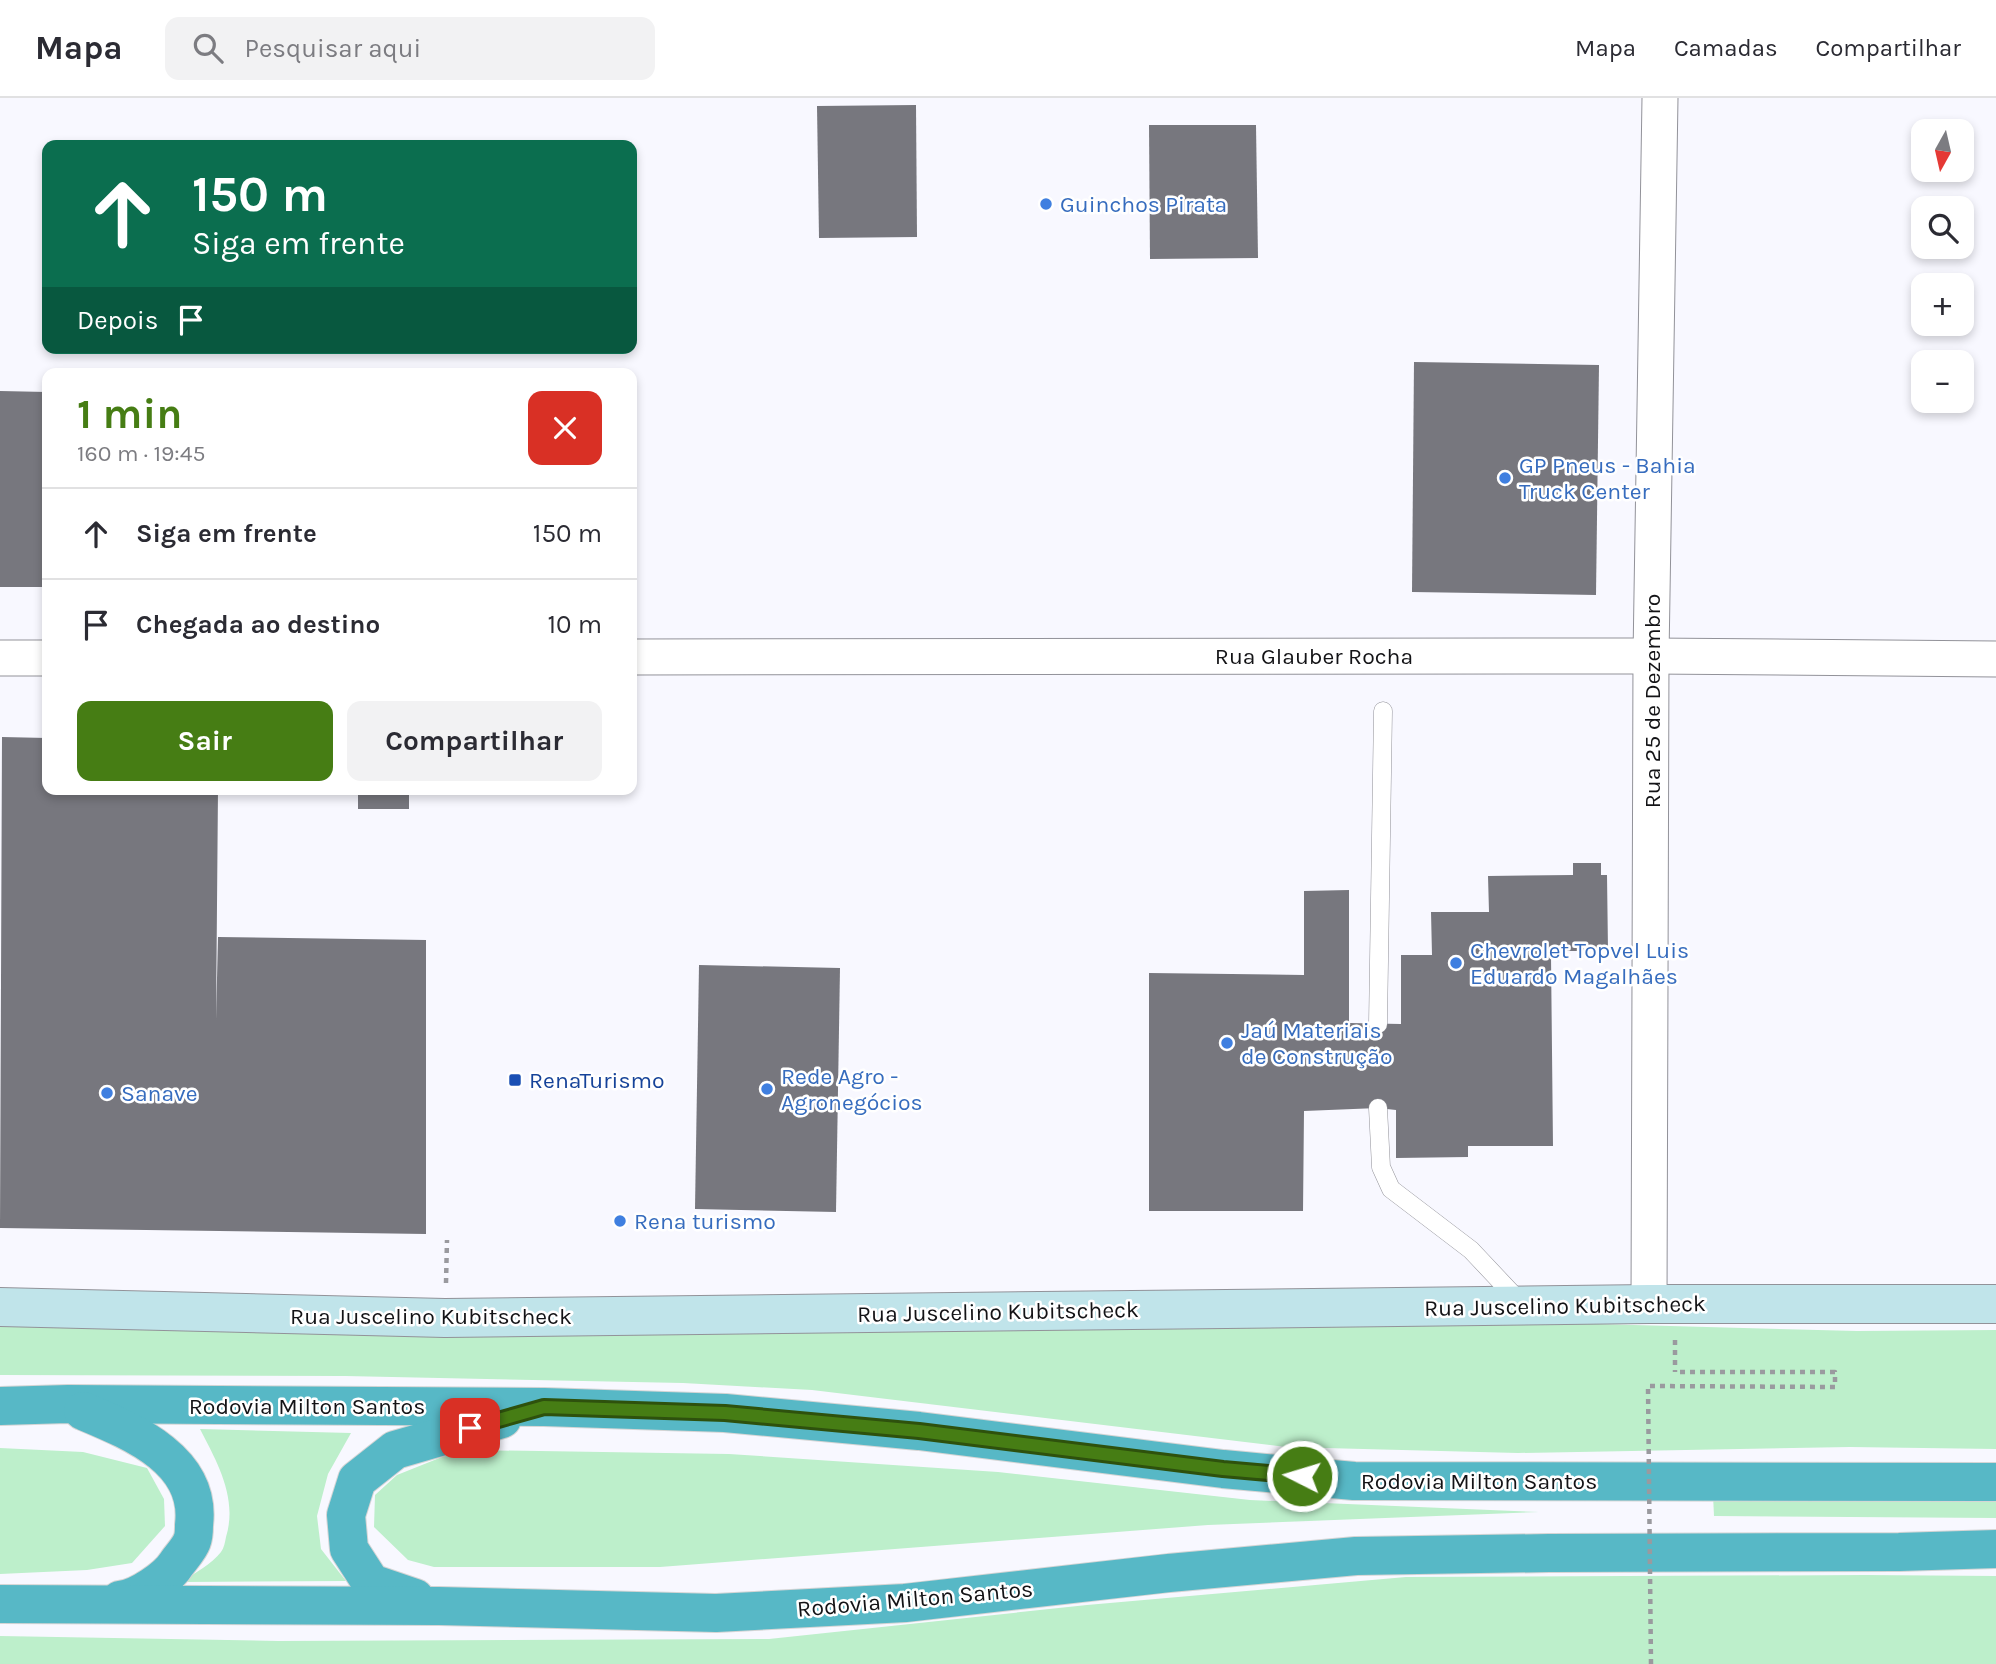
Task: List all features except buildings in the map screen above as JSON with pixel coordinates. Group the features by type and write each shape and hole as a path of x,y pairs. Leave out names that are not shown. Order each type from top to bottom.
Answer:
{"highway":[{"name":"Rodovia Milton Santos","path":"0,1406 68,1404 544,1407 739,1414 919,1431 1223,1469 1354,1481 1996,1482"},
{"path":"68,1404 127,1429 156,1448 176,1466 191,1487 196,1510 192,1540 171,1573 130,1599 87,1604"},
{"path":"439,1606 371,1583 349,1549 346,1515 357,1480 395,1450 544,1407"},
{"name":"Rodovia Milton Santos","path":"0,1604 439,1606 716,1613 905,1604 1169,1573 1356,1556 1996,1549"}],"main road":[{"name":"Rua Juscelino Kubitscheck","path":"0,1307 445,1318 1649,1304 1996,1304"}],"street":[{"name":"Rua 25 de Dezembro","path":"1649,1304 1651,656 1660,98"},
{"name":"Rua Glauber Rocha","path":"637,657 1651,656 1996,659"},
{"path":"0,658 42,658"}],"lane":[{"path":"1378,1024 1384,711"},
{"path":"1378,1108 1381,1167 1391,1189 1471,1250 1524,1306"}],"path":[{"path":"1651,1664 1648,1386 1835,1387 1835,1372 1675,1371"}],"green space":[{"path":"1333,1317 1857,1331 1996,1330 1996,1449 1850,1447 1518,1453 1286,1447 812,1390 683,1383 345,1376 0,1375 0,1326"},
{"path":"200,1429 351,1433 328,1474 317,1516 321,1549 346,1581 182,1582 221,1552 229,1523 228,1494 224,1481"},
{"path":"0,1448 83,1452 147,1468 164,1499 165,1526 132,1563 87,1570 0,1574"},
{"path":"469,1450 729,1454 998,1472 1250,1500 1539,1512 1208,1525 660,1567 434,1567 408,1560 374,1527 375,1495 397,1475 442,1457"},
{"path":"1713,1495 1996,1498 1996,1518 1714,1516"},
{"path":"1996,1576 1996,1664 0,1664 0,1636 278,1641 769,1639 1087,1605 1406,1577"}],"place":[{"name":"Guinchos Pirata","path":"1046,204"},
{"name":"GP Pneus - Bahia Truck Center","path":"1505,478"},
{"name":"Chevrolet Topvel Luis Eduardo Magalhães","path":"1456,963"},
{"name":"Jaú Materiais de Construção","path":"1227,1043"},
{"name":"RenaTurismo","path":"515,1080"},
{"name":"Rede Agro - Agronegócios","path":"767,1089"},
{"name":"Sanave","path":"107,1093"},
{"name":"Rena turismo","path":"620,1221"}],"route":[{"path":"470,1428 544,1407 725,1413 919,1431 1223,1469 1302,1476"}]}
